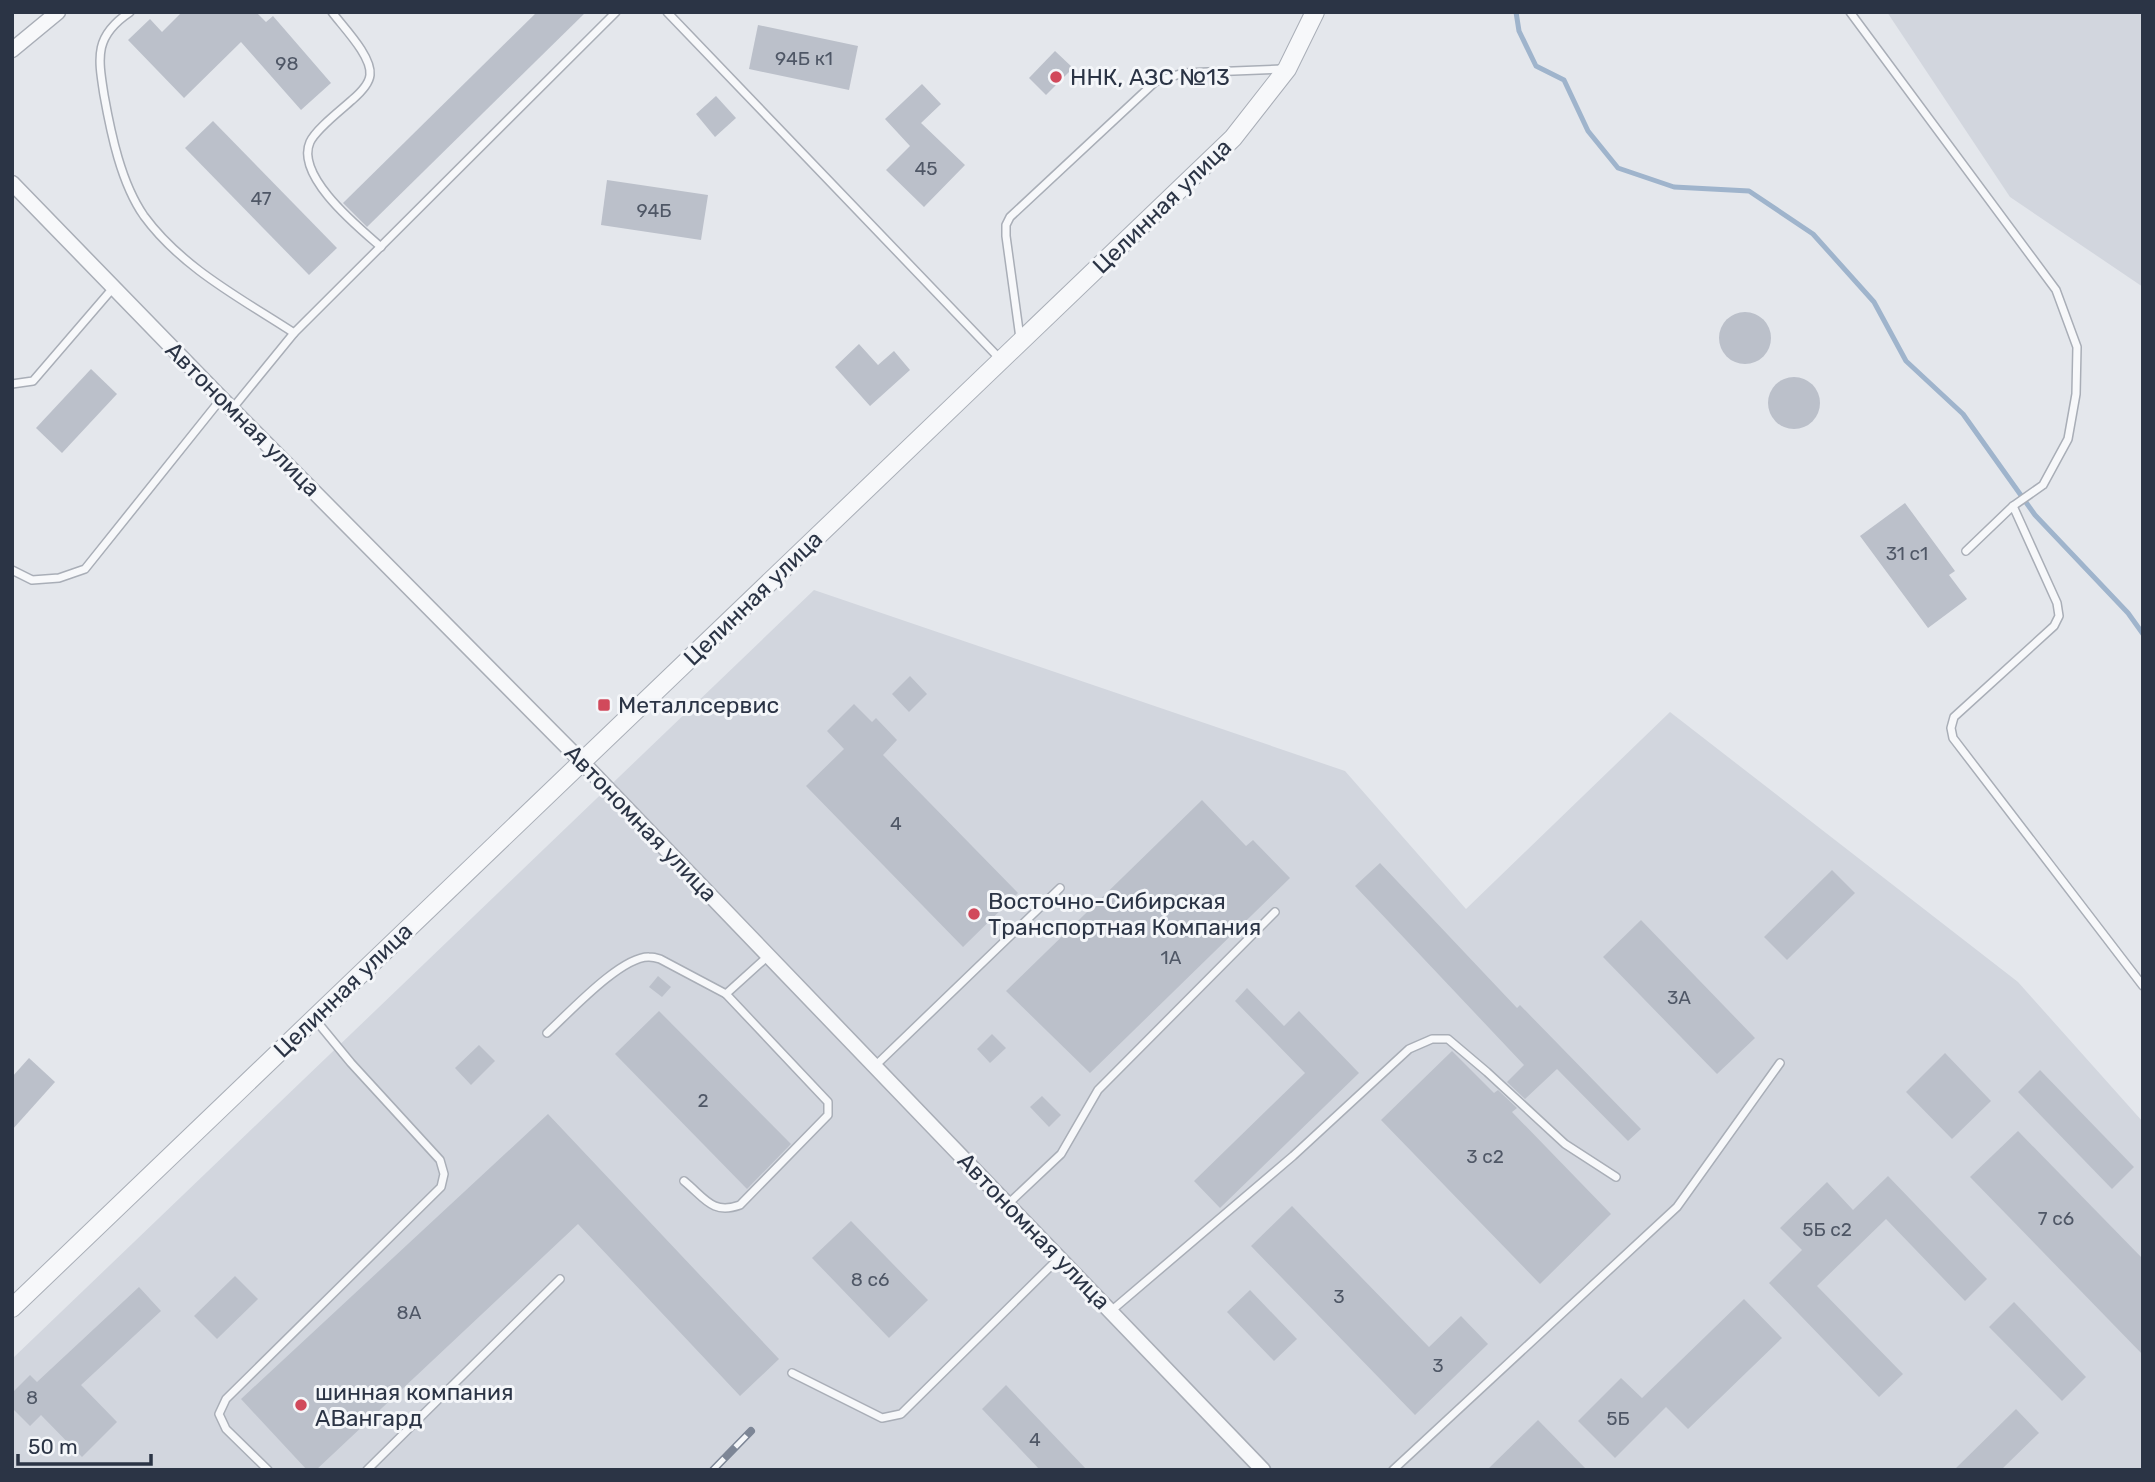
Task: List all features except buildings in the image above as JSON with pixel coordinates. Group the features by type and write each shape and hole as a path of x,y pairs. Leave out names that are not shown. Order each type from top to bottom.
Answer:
{"street":[{"path":"12,50 58,12"},
{"name":"Целинная улица","path":"12,1308 1233,138 1286,69 1315,12"},
{"name":"Автономная улица","path":"12,183 582,762 1111,1311 1258,1468"}],"lane":[{"path":"130,12 109,29 101,41 100,70 106,108 122,169 134,198 144,215 190,265 294,333"},
{"path":"332,12 368,61 370,76 364,88 311,139 307,152 308,160 329,198 381,247"},
{"path":"12,570 32,580 60,578 85,569 226,403 616,12"},
{"path":"667,12 1002,361"},
{"path":"1850,12 2056,290 2077,347 2076,394 2068,439 2043,485 2013,506 1966,551"},
{"path":"1021,342 1006,236 1006,225 1010,217 1155,82 1184,73 1286,69"},
{"path":"12,384 20,385 33,381 113,288"},
{"path":"2013,506 2057,603 2059,616 2054,626 1954,717 1951,728 1953,738 2143,986"},
{"path":"875,1066 1060,888"},
{"path":"1008,1204 1061,1154 1098,1090 1275,912"},
{"path":"726,994 768,955"},
{"path":"547,1033 608,977 638,959 660,959 726,994 828,1102 828,1115 740,1205 726,1210 717,1208 684,1181"},
{"path":"268,1470 226,1429 219,1414 226,1399 441,1187 444,1174 439,1160 314,1018"},
{"path":"1111,1311 1293,1156 1409,1049 1432,1039 1448,1039 1565,1144 1616,1177"},
{"path":"1393,1470 1677,1207 1780,1063"},
{"path":"792,1373 882,1418 901,1414 1060,1258"},
{"path":"367,1470 560,1279"}],"shaded area":[{"path":"1887,12 2143,12 2143,287 2010,197"},
{"path":"814,590 1345,771 1466,909 1670,712 2018,982 2143,1122 2143,1470 12,1470 12,1359"}],"waterway":[{"path":"1516,12 1519,31 1536,66 1564,80 1588,131 1618,168 1674,187 1749,191 1813,234 1874,302 1906,361 1963,414 2035,515 2128,613 2143,634"}],"railway":[{"path":"713,1470 751,1431"}],"place":[{"name":"ННК, АЗС №13","path":"1056,77"},
{"name":"Металлсервис","path":"604,705"},
{"name":"Восточно-Сибирская Транспортная Компания","path":"974,914"},
{"name":"шинная компания АВангард","path":"301,1405"}]}
